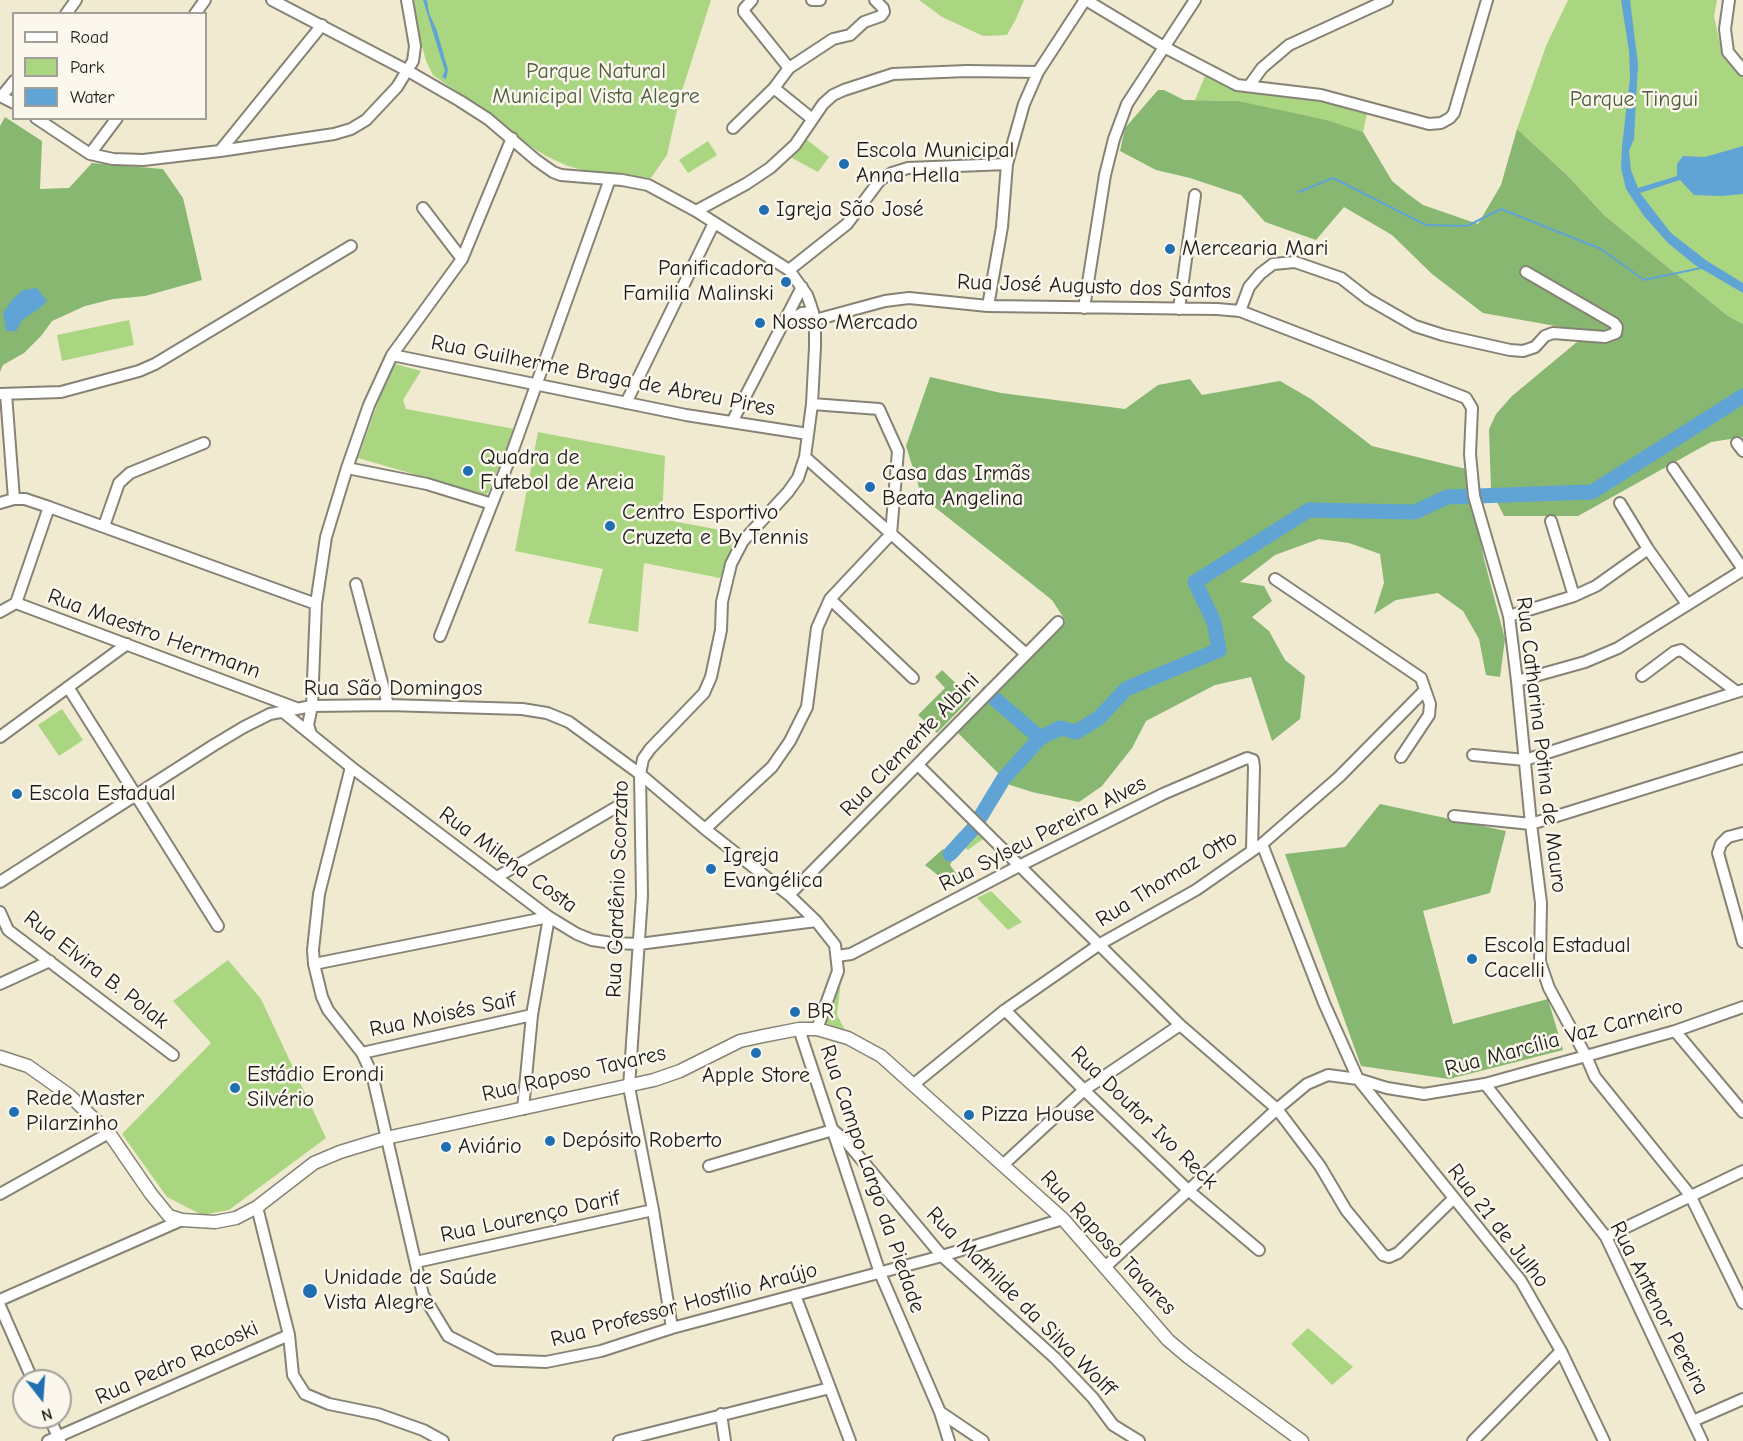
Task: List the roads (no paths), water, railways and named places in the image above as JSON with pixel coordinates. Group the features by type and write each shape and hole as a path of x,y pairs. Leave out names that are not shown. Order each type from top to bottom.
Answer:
{"main road":[{"name":"Rua Raposo Tavares","path":"182,1220 215,1222 236,1218 257,1208 314,1163 340,1152 386,1138 629,1087 680,1071 740,1041 799,1029 817,1029 862,1044 881,1056 914,1084 1063,1219 1168,1340 1302,1441"},
{"path":"0,1057 28,1066 69,1095 110,1133 151,1194 169,1216 182,1220"}],"street":[{"name":"Rua Gardênio Scorzato","path":"272,0 408,71 479,113 513,138 536,160 561,175 610,178 648,185 696,212 789,270 807,295 814,316 812,404 806,457 793,485 743,541 731,564 722,602 720,630 711,677 704,693 650,749 643,759 640,774 642,896 629,1087 653,1210 672,1329"},
{"path":"39,120 90,154 113,159 143,160 220,151 334,134 351,129 366,120 397,87 408,71 415,46 408,0"},
{"path":"752,0 744,12 789,68"},
{"path":"812,0 820,0"},
{"path":"733,128 774,88 789,68 833,39 850,35 864,22 881,16 884,12 883,8 876,0"},
{"path":"988,306 1002,227 1007,164 1024,104 1038,72 1086,0 1164,47 1237,85 1321,95 1429,124 1441,123 1454,113 1487,0"},
{"path":"1084,308 1105,175 1114,139 1127,104 1195,0"},
{"path":"1249,86 1262,68 1289,45 1387,0"},
{"path":"1729,0 1725,29 1728,52 1743,70"},
{"path":"220,151 322,26"},
{"path":"696,212 770,168 795,145 811,118 832,95 856,85 893,74 967,71 1038,72"},
{"path":"1,96 12,83"},
{"path":"774,88 811,118"},
{"path":"90,154 116,120"},
{"path":"312,734 309,725 312,706 316,604 326,537 347,468 369,405 392,355 462,259 513,138"},
{"path":"789,270 847,224 880,180 892,173 908,168 1007,164"},
{"path":"440,636 492,504 610,178"},
{"path":"1179,309 1195,195"},
{"path":"423,208 462,259"},
{"path":"626,403 714,223"},
{"path":"14,499 3,394 61,392 140,371 351,246"},
{"path":"1240,311 1249,287 1260,274 1273,264 1295,262 1341,278 1368,299 1415,326 1443,335 1510,350 1523,351 1535,347 1545,336 1553,333 1605,337 1616,333 1617,327 1614,323 1526,272"},
{"path":"732,422 802,287"},
{"name":"Rua José Augusto dos Santos","path":"781,324 802,313 814,316 909,298 988,306 1240,311 1466,398"},
{"name":"Rua Guilherme Braga de Abreu Pires","path":"392,355 626,403 808,434"},
{"name":"Rua Catharina Potina de Mauro","path":"1466,398 1472,408 1470,454 1474,496 1509,616 1530,824 1541,903 1540,963 1549,988 1595,1077 1690,1195 1743,1304"},
{"path":"705,829 772,767 800,724 807,707 817,628 830,599 891,534 898,451 879,409 812,404"},
{"path":"104,526 119,483 130,472 204,443"},
{"path":"806,457 1026,654"},
{"path":"347,468 428,484 492,504"},
{"path":"1517,681 1585,662 1618,648 1743,569 1673,468"},
{"path":"0,503 14,499 49,507 316,604"},
{"path":"1620,503 1648,549 1687,604"},
{"path":"15,603 49,507"},
{"path":"1551,521 1574,596"},
{"path":"1509,616 1574,596 1596,586 1648,549"},
{"path":"1275,579 1421,678 1430,704 1429,715 1401,757"},
{"path":"356,584 388,705"},
{"path":"830,599 913,678"},
{"name":"Rua Maestro Herrmann","path":"0,612 15,603 296,708"},
{"name":"Rua Clemente Albini","path":"789,895 1058,622"},
{"path":"0,737 127,645"},
{"path":"1642,676 1674,652 1681,650 1740,691"},
{"path":"68,687 218,926"},
{"name":"Rua Thomaz Otto","path":"914,1084 1005,1010 1100,944 1196,890 1262,844 1339,777 1425,690"},
{"path":"1473,755 1525,760 1740,691"},
{"path":"267,696 270,714"},
{"name":"Rua São Domingos","path":"0,882 228,736 270,714 312,706 388,705 522,709 547,713 569,722 640,774 789,895 816,921 835,945 837,956"},
{"name":"Rua Milena Costa","path":"282,711 351,767 549,917 577,934 612,943 639,944 816,921"},
{"name":"Rua Sylseu Pereira Alves","path":"837,956 851,954 1163,794 1247,758 1253,760 1254,777 1252,850"},
{"path":"1454,816 1530,824 1743,758"},
{"path":"918,765 1180,1025 1277,1109 1320,1166 1346,1210 1383,1255 1389,1257 1398,1253 1453,1199"},
{"name":"Rua Professor Hostílio Araújo","path":"351,767 319,894 314,964 322,997 328,1010 362,1053 372,1074 423,1295 448,1336 495,1360 546,1362 601,1351 672,1329 942,1256 1063,1219"},
{"path":"641,807 651,798 665,795"},
{"path":"497,877 620,805"},
{"path":"1743,832 1728,837 1721,844 1718,853 1743,942"},
{"path":"1105,1267 1307,1084 1328,1075 1352,1078 1262,844"},
{"name":"Rua Elvira B. Polak","path":"0,912 8,930 173,1055"},
{"path":"314,964 549,917 532,1015 523,1109"},
{"path":"817,1029 838,971 837,956"},
{"path":"0,984 50,961"},
{"name":"Rua Marcília Vaz Carneiro","path":"1352,1078 1387,1088 1424,1094 1485,1084 1675,1031 1743,1008"},
{"name":"Rua Doutor Ivo Reck","path":"1005,1010 1188,1190 1259,1250"},
{"name":"Rua Moisés Saif","path":"362,1053 532,1015"},
{"path":"1004,1164 1084,1090 1180,1025"},
{"name":"Rua Campo Largo da Piedade","path":"799,1029 880,1273 940,1412 949,1441"},
{"path":"1675,1031 1743,1112"},
{"name":"Rua 21 de Julho","path":"1352,1078 1521,1281 1561,1351 1604,1441"},
{"name":"Rua Antenor Pereira","path":"1485,1084 1606,1237 1702,1441"},
{"path":"709,1166 833,1130"},
{"name":"Rua Mathilde da Silva Wolff","path":"833,1130 845,1140 942,1256 1055,1358 1093,1398 1113,1425 1139,1441"},
{"path":"0,1194 110,1133"},
{"path":"1606,1237 1743,1171"},
{"path":"257,1208 289,1335 293,1375 304,1394 328,1404 378,1414 423,1430 443,1441"},
{"name":"Rua Lourenço Darif","path":"416,1262 653,1210"},
{"path":"0,1300 182,1220"},
{"path":"795,1295 850,1441"},
{"path":"0,1306 28,1369"},
{"name":"Rua Pedro Racoski","path":"56,1440 289,1335"},
{"path":"1473,1441 1561,1351"},
{"path":"619,1441 830,1388"},
{"path":"1693,1420 1743,1398"},
{"path":"940,1412 983,1441"},
{"path":"721,1414 725,1441"}],"water":[{"path":"423,0 427,0 429,13 437,31 448,70 446,79 442,77 445,71"},
{"path":"1621,0 1630,0 1638,64 1634,139 1629,151 1631,170 1638,188 1677,176 1677,164 1683,156 1705,157 1743,146 1743,194 1694,195 1680,180 1640,193 1671,233 1707,261 1743,283 1743,293 1695,265 1668,243 1644,216 1626,189 1621,168 1630,78 1629,51"},
{"path":"37,288 47,301 22,320 16,331 6,331 3,313 12,300 23,290"}],"waterway":[{"path":"1299,192 1333,178 1426,225 1467,226 1501,209 1601,249 1644,280 1701,268"},
{"path":"950,854 973,829 1004,778 1040,738 1060,728 1076,732 1099,718 1126,689 1219,650 1214,622 1195,582 1309,510 1415,512 1447,497 1592,492 1743,396"},
{"path":"988,693 1040,738"}],"place":[{"name":"Escola Municipal Anna Hella","path":"844,164"},
{"name":"Igreja São José","path":"764,210"},
{"name":"Mercearia Mari","path":"1170,249"},
{"name":"Panificadora Familia Malinski","path":"786,282"},
{"name":"Nosso Mercado","path":"760,323"},
{"name":"Quadra de Futebol de Areia","path":"468,471"},
{"name":"Casa das Irmãs Beata Angelina","path":"870,487"},
{"name":"Centro Esportivo Cruzeta e By Tennis","path":"610,526"},
{"name":"Escola Estadual","path":"17,794"},
{"name":"Igreja Evangélica","path":"711,869"},
{"name":"Escola Estadual Cacelli","path":"1472,959"},
{"name":"BR","path":"795,1012"},
{"name":"Apple Store","path":"756,1053"},
{"name":"Estádio Erondi Silvério","path":"235,1088"},
{"name":"Rede Master Pilarzinho","path":"14,1112"},
{"name":"Pizza House","path":"969,1115"},
{"name":"Depósito Roberto","path":"550,1141"},
{"name":"Aviário","path":"446,1147"},
{"name":"Unidade de Saúde Vista Alegre","path":"310,1291"}],"park label":[{"name":"Parque Natural Municipal Vista Alegre","path":"596,84"},
{"name":"Parque Tingui","path":"1634,100"}]}
